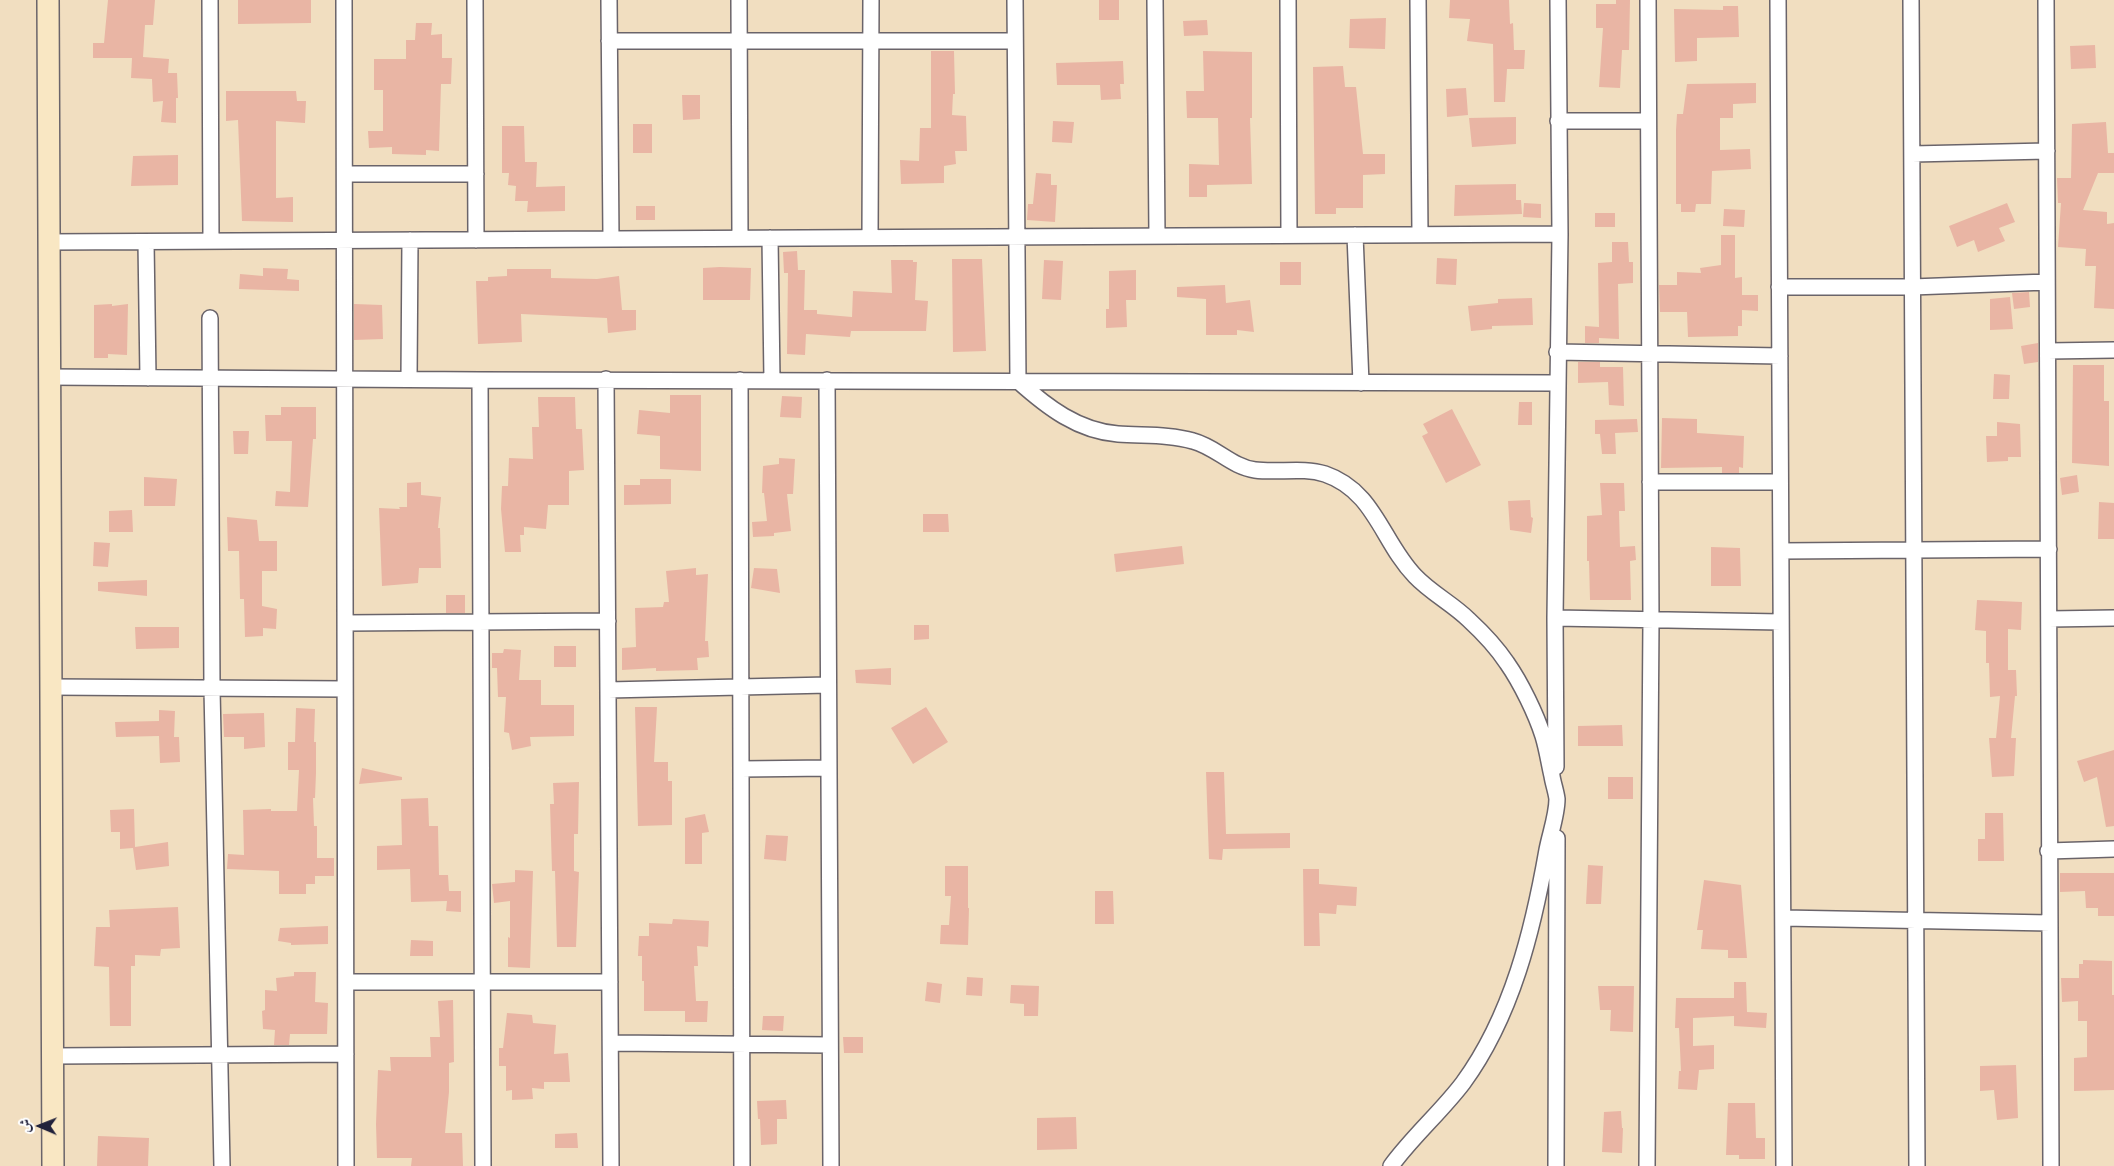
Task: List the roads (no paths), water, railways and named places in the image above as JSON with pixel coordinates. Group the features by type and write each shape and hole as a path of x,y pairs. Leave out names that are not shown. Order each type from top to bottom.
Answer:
{"main road":[{"path":"48,0 48,377 53,1166"}],"street":[{"path":"210,0 211,241"},
{"path":"344,0 346,1166"},
{"path":"475,0 476,240"},
{"path":"609,0 610,239"},
{"path":"739,0 740,238"},
{"path":"870,238 871,0"},
{"path":"1015,0 1018,381 1048,407 1079,424 1114,434 1157,436 1192,441 1211,448 1241,467 1256,471 1301,470 1325,474 1350,488 1364,500 1379,520 1394,549 1415,576 1469,619 1507,663 1524,692 1543,735 1557,799 1527,944 1495,1030 1464,1082 1407,1144 1391,1166"},
{"path":"1155,0 1157,236"},
{"path":"1288,0 1289,235"},
{"path":"1418,0 1420,234"},
{"path":"1556,1166 1557,799 1554,618 1560,234 1558,0"},
{"path":"1647,1166 1651,620 1648,0"},
{"path":"1778,0 1784,1166"},
{"path":"1911,0 1917,1166"},
{"path":"2046,0 2048,851 2051,1166"},
{"path":"610,41 1015,41"},
{"path":"1558,121 1648,122"},
{"path":"1912,154 2047,151"},
{"path":"345,174 476,174"},
{"path":"48,242 1560,234"},
{"path":"1355,235 1361,383"},
{"path":"770,238 772,380"},
{"path":"409,379 410,240"},
{"path":"146,242 148,378"},
{"path":"1779,288 1912,287 2048,282"},
{"path":"210,318 212,689 222,1166"},
{"path":"2048,351 2114,350"},
{"path":"1557,352 1780,356"},
{"path":"48,377 1558,383"},
{"path":"480,380 483,1166"},
{"path":"606,380 611,1166"},
{"path":"740,380 742,1166"},
{"path":"827,380 831,1166"},
{"path":"1650,482 1780,482"},
{"path":"1781,551 2048,549"},
{"path":"1554,618 1781,622"},
{"path":"2048,619 2114,618"},
{"path":"345,623 608,621"},
{"path":"608,690 828,684"},
{"path":"51,687 345,689"},
{"path":"741,769 829,768"},
{"path":"2048,851 2114,849"},
{"path":"1783,918 2050,923"},
{"path":"346,982 610,982"},
{"path":"610,1043 830,1045"},
{"path":"53,1056 346,1054"}]}
